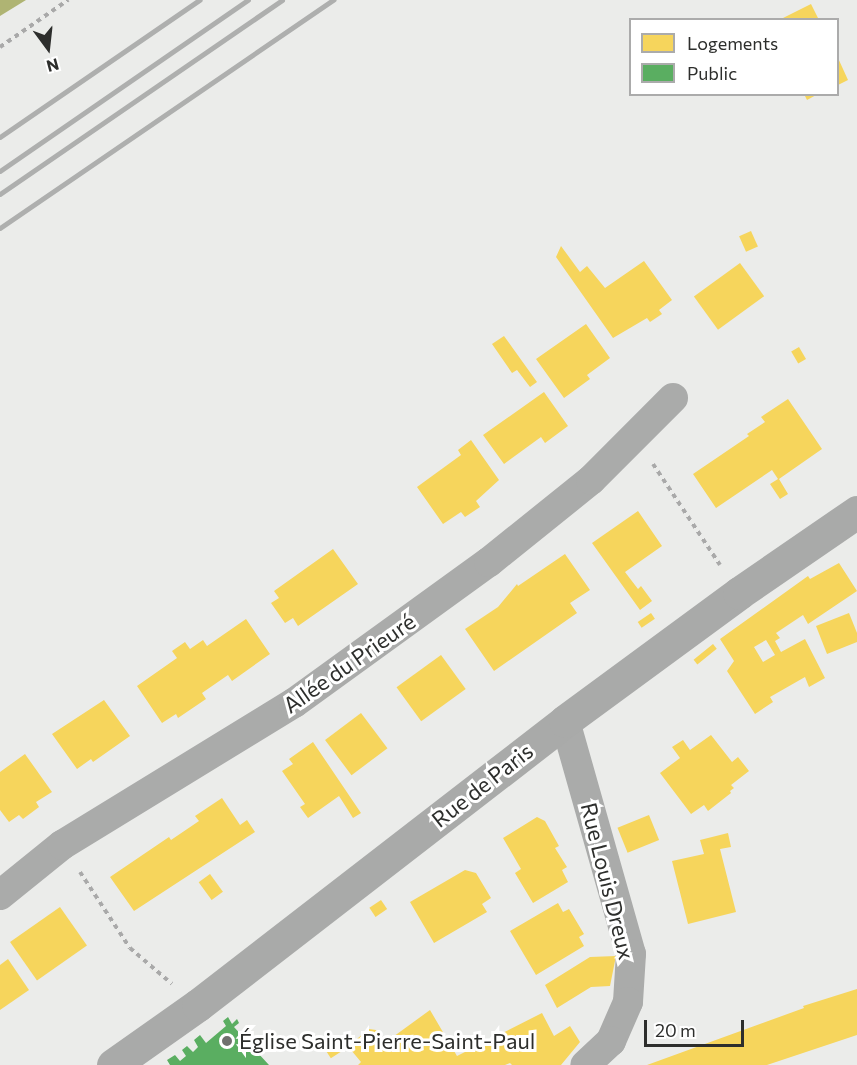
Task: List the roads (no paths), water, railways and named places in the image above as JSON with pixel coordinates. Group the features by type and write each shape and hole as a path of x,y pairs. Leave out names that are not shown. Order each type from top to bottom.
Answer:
{"main road":[{"name":"Rue de Paris","path":"113,1065 198,1005 565,721 739,593 857,512"}],"street":[{"name":"Allée du Prieuré","path":"0,895 62,845 294,703 489,562 591,480 673,398"},
{"name":"Rue Louis Dreux","path":"565,721 632,954 628,1002 611,1041 585,1065"}],"railway":[{"path":"0,137 199,0"},
{"path":"0,171 248,0"},
{"path":"0,194 282,0"},
{"path":"0,228 333,0"}],"place":[{"name":"Église Saint-Pierre-Saint-Paul","path":"227,1041"}]}
